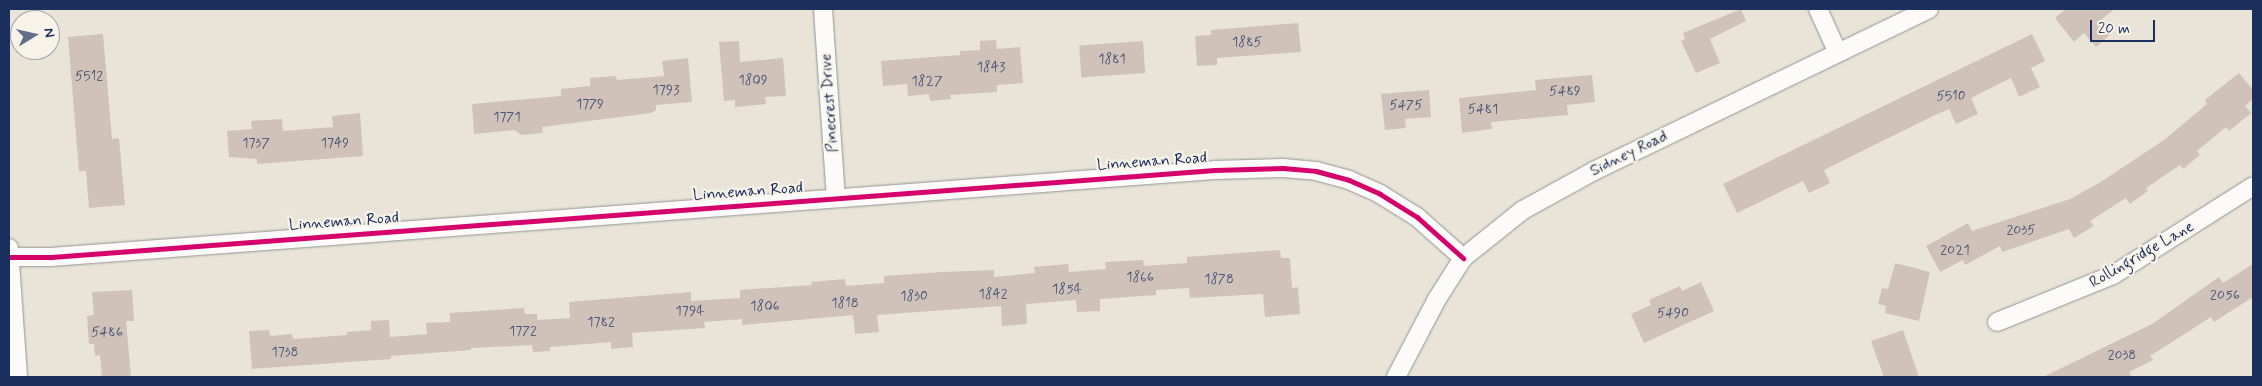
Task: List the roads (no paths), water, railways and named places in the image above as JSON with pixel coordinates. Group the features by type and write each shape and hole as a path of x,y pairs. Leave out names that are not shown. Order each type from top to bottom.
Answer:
{"street":[{"name":"Pinecrest Drive","path":"823,9 836,198"},
{"path":"1818,9 1838,53"},
{"name":"Sidney Road","path":"1396,377 1437,299 1463,258 1523,210 1594,170 1929,9"},
{"name":"Linneman Road","path":"9,257 51,257 1215,170 1292,168 1348,180 1380,194 1417,217 1463,258"},
{"name":"Rollingridge Lane","path":"1997,322 2114,275 2253,186"},
{"path":"9,248 18,377"}]}
